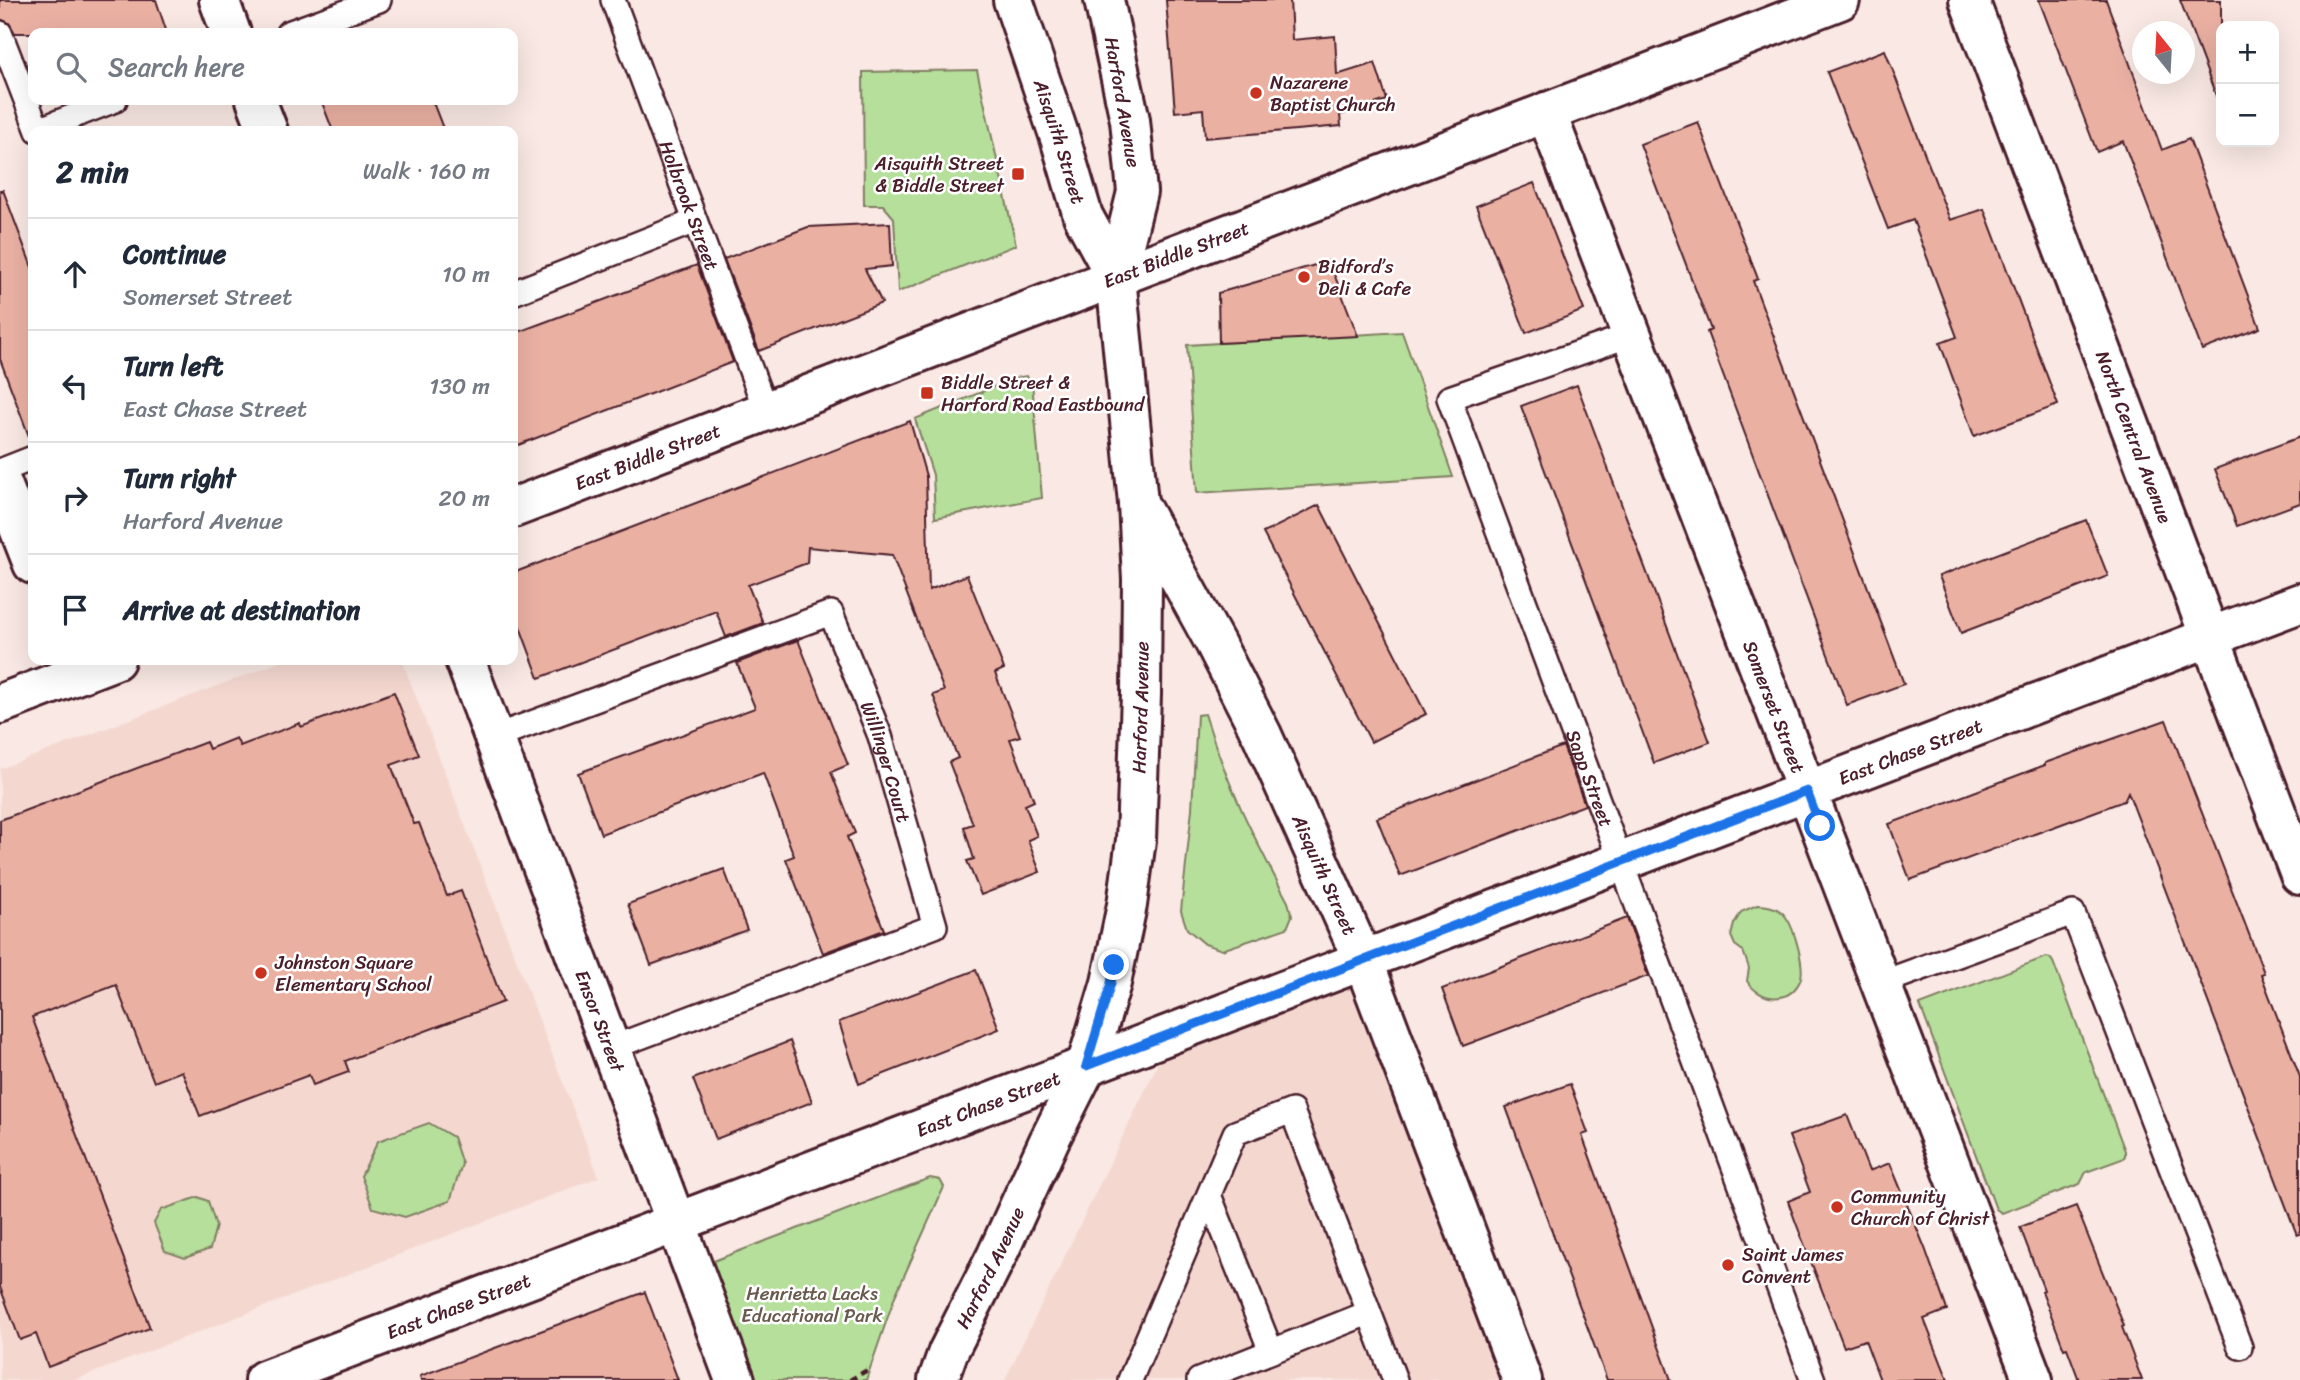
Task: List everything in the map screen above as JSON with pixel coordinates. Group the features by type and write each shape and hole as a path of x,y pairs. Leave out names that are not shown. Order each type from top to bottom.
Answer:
{"street":[{"path":"219,0 229,28"},
{"name":"Aisquith Street","path":"1013,0 1060,138 1083,216 1116,277"},
{"name":"Harford Avenue","path":"938,1380 948,1352 1086,1066 1111,983 1127,905 1136,840 1142,579 1138,503 1116,277 1137,192 1130,120 1104,0"},
{"name":"East Biddle Street","path":"518,506 1840,0"},
{"name":"North Central Avenue","path":"1969,0 2300,875"},
{"path":"258,105 266,126"},
{"name":"Somerset Street","path":"1546,112 2033,1380"},
{"path":"0,479 28,551"},
{"name":"Aisquith Street","path":"1138,503 1262,735 1363,960 1512,1377"},
{"name":"East Chase Street","path":"264,1380 320,1370 676,1223 2300,603"},
{"name":"Ensor Street","path":"467,665 735,1380"},
{"path":"0,704 74,667"}],"lane":[{"path":"302,28 379,0"},
{"name":"Holbrook Street","path":"614,0 766,411"},
{"path":"0,33 36,126"},
{"path":"50,126 103,105"},
{"path":"518,291 695,221"},
{"name":"Sapp Street","path":"1631,335 1449,398 1813,1380"},
{"path":"0,471 28,460"},
{"name":"Willinger Court","path":"494,737 831,612 880,736 935,926 611,1048"},
{"path":"1881,984 2073,913 2240,1347"},
{"path":"1130,1380 1235,1133 1292,1111 1395,1380"},
{"path":"1209,1195 1271,1351"},
{"path":"1199,1380 1368,1313"}],"path":[{"path":"850,1380 869,1369"}],"shaded area":[{"name":"Johnston Square Elementary School","path":"272,665 404,665 599,1177 75,1380 0,1380 0,769"},
{"path":"1367,953 1521,1374 1495,1380 1005,1380 1178,1022"}],"green space":[{"path":"977,70 1016,245 898,292 894,218 883,205 864,205 863,72"},
{"path":"1402,332 1453,477 1197,493 1187,345"},
{"path":"1026,376 1032,382 1042,498 935,518 933,475 915,419"},
{"path":"1205,714 1232,787 1252,833 1288,902 1292,916 1287,928 1222,950 1205,944 1187,929 1181,911 1192,809 1197,715"},
{"path":"1757,905 1773,907 1783,914 1789,922 1798,948 1800,981 1795,989 1781,997 1774,998 1759,993 1747,981 1749,968 1743,951 1735,945 1731,936 1741,912"},
{"path":"2046,957 2053,962 2125,1156 2086,1172 2080,1184 2002,1213 1996,1209 1920,1005"},
{"path":"429,1123 453,1137 462,1164 450,1201 405,1217 373,1208 361,1176 378,1141"},
{"name":"Henrietta Lacks Educational Park","path":"930,1178 940,1180 944,1187 895,1296 866,1380 752,1380 708,1263"},
{"path":"198,1197 208,1201 216,1226 210,1249 185,1258 165,1251 154,1223 161,1210"}],"building":[{"path":"0,0 156,0 165,28 28,28 28,33 15,33 9,23 0,19"},
{"name":"Nazarene Baptist Church","path":"1166,0 1290,0 1292,40 1335,36 1337,75 1375,63 1387,100 1340,115 1341,126 1205,138 1203,109 1175,112"},
{"path":"2039,0 2106,0 2132,70 2132,84 2137,84 2162,150 2189,139 2260,328 2202,350 2123,141 2097,152"},
{"path":"2180,0 2221,0 2221,21 2216,21 2216,96 2195,40 2195,21 2188,21"},
{"path":"1885,50 1950,220 1984,209 2058,405 1974,436 1940,343 1957,337 1913,220 1888,229 1827,72"},
{"path":"323,105 434,105 442,126 331,126"},
{"path":"1698,122 1758,279 1753,281 1904,684 1847,705 1707,332 1711,330 1640,144"},
{"path":"1534,183 1584,310 1526,333 1476,206"},
{"path":"0,190 3,190 28,257 28,434 0,359"},
{"path":"890,223 892,266 865,269 882,303 759,351 724,259 808,227"},
{"path":"1329,261 1358,336 1219,343 1218,293"},
{"path":"697,265 733,362 518,445 518,332"},
{"path":"1577,385 1710,742 1654,763 1521,406"},
{"path":"910,421 926,476 929,590 967,575 1004,669 995,673 1020,736 1010,739 1034,801 1025,805 1037,836 1028,840 1040,872 981,895 967,861 974,859 964,827 973,824 949,762 958,758 933,695 944,691 892,555 808,547 807,563 748,585 763,623 726,637 716,611 539,678 518,621 518,571"},
{"path":"2300,437 2300,503 2237,526 2215,469"},
{"path":"1319,505 1426,714 1371,742 1263,533"},
{"path":"2086,520 2108,576 1961,633 1939,576"},
{"path":"798,640 848,765 831,772 855,833 847,837 884,930 823,953 786,859 794,856 763,773 601,834 578,773 755,708 737,663"},
{"name":"Johnston Square Elementary School","path":"394,692 419,755 391,765 414,824 419,823 447,896 461,891 503,1002 345,1061 349,1072 313,1085 309,1075 200,1116 182,1071 154,1082 116,985 32,1017 150,1328 48,1367 36,1334 20,1340 0,1287 0,820 206,742 209,749 236,738 240,746 300,723 301,727"},
{"path":"2166,720 2264,973 2261,974 2300,1077 2300,1234 2297,1235 2128,792 2124,801 1910,880 1889,824 2045,763"},
{"path":"1563,746 1585,805 1400,876 1377,818"},
{"path":"724,869 747,930 651,965 628,904"},
{"path":"1627,918 1648,976 1463,1046 1442,989"},
{"path":"976,970 999,1029 859,1084 839,1022"},
{"path":"790,1041 812,1102 716,1139 693,1079"},
{"path":"1570,1084 1588,1133 1582,1135 1671,1380 1607,1380 1506,1107"},
{"path":"1847,1115 1869,1171 1890,1163 1925,1248 1947,1310 1924,1319 1948,1380 1880,1380 1865,1340 1844,1347 1796,1223 1788,1201 1810,1192 1789,1136"},
{"path":"2076,1206 2124,1326 2122,1327 2142,1380 2079,1380 2042,1291 2044,1290 2020,1227"},
{"path":"645,1292 678,1380 421,1380 420,1376"}],"place":[{"name":"Nazarene Baptist Church","path":"1256,93"},
{"name":"Aisquith Street & Biddle Street","path":"1018,174"},
{"name":"Bidford’s Deli & Cafe","path":"1304,277"},
{"name":"Biddle Street & Harford Road Eastbound","path":"927,393"},
{"name":"Johnston Square Elementary School","path":"261,973"},
{"name":"Community Church of Christ","path":"1837,1207"},
{"name":"Saint James Convent","path":"1728,1265"}],"route":[{"path":"1114,965 1086,1066 1807,791 1820,826"}]}
